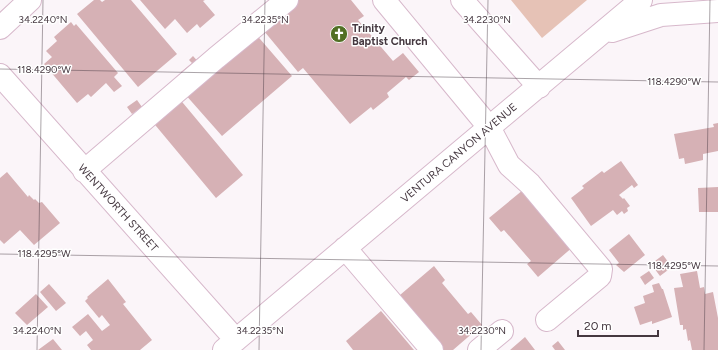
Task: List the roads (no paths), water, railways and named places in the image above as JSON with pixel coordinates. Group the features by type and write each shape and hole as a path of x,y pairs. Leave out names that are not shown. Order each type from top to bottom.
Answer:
{"street":[{"path":"0,28 30,0"},
{"path":"84,171 216,58 287,0"},
{"path":"384,0 489,127 509,165 530,184 602,268 600,276 547,320"},
{"path":"462,0 539,87"},
{"path":"603,34 641,0"},
{"name":"VENTURA CANYON AVENUE","path":"230,345 489,127 603,34 661,15 718,11"},
{"name":"WENTWORTH STREET","path":"3,85 84,171 230,345"},
{"path":"345,248 432,350"},
{"path":"479,350 502,331"}],"place":[{"name":"Trinity Baptist Church","path":"339,34"}]}
